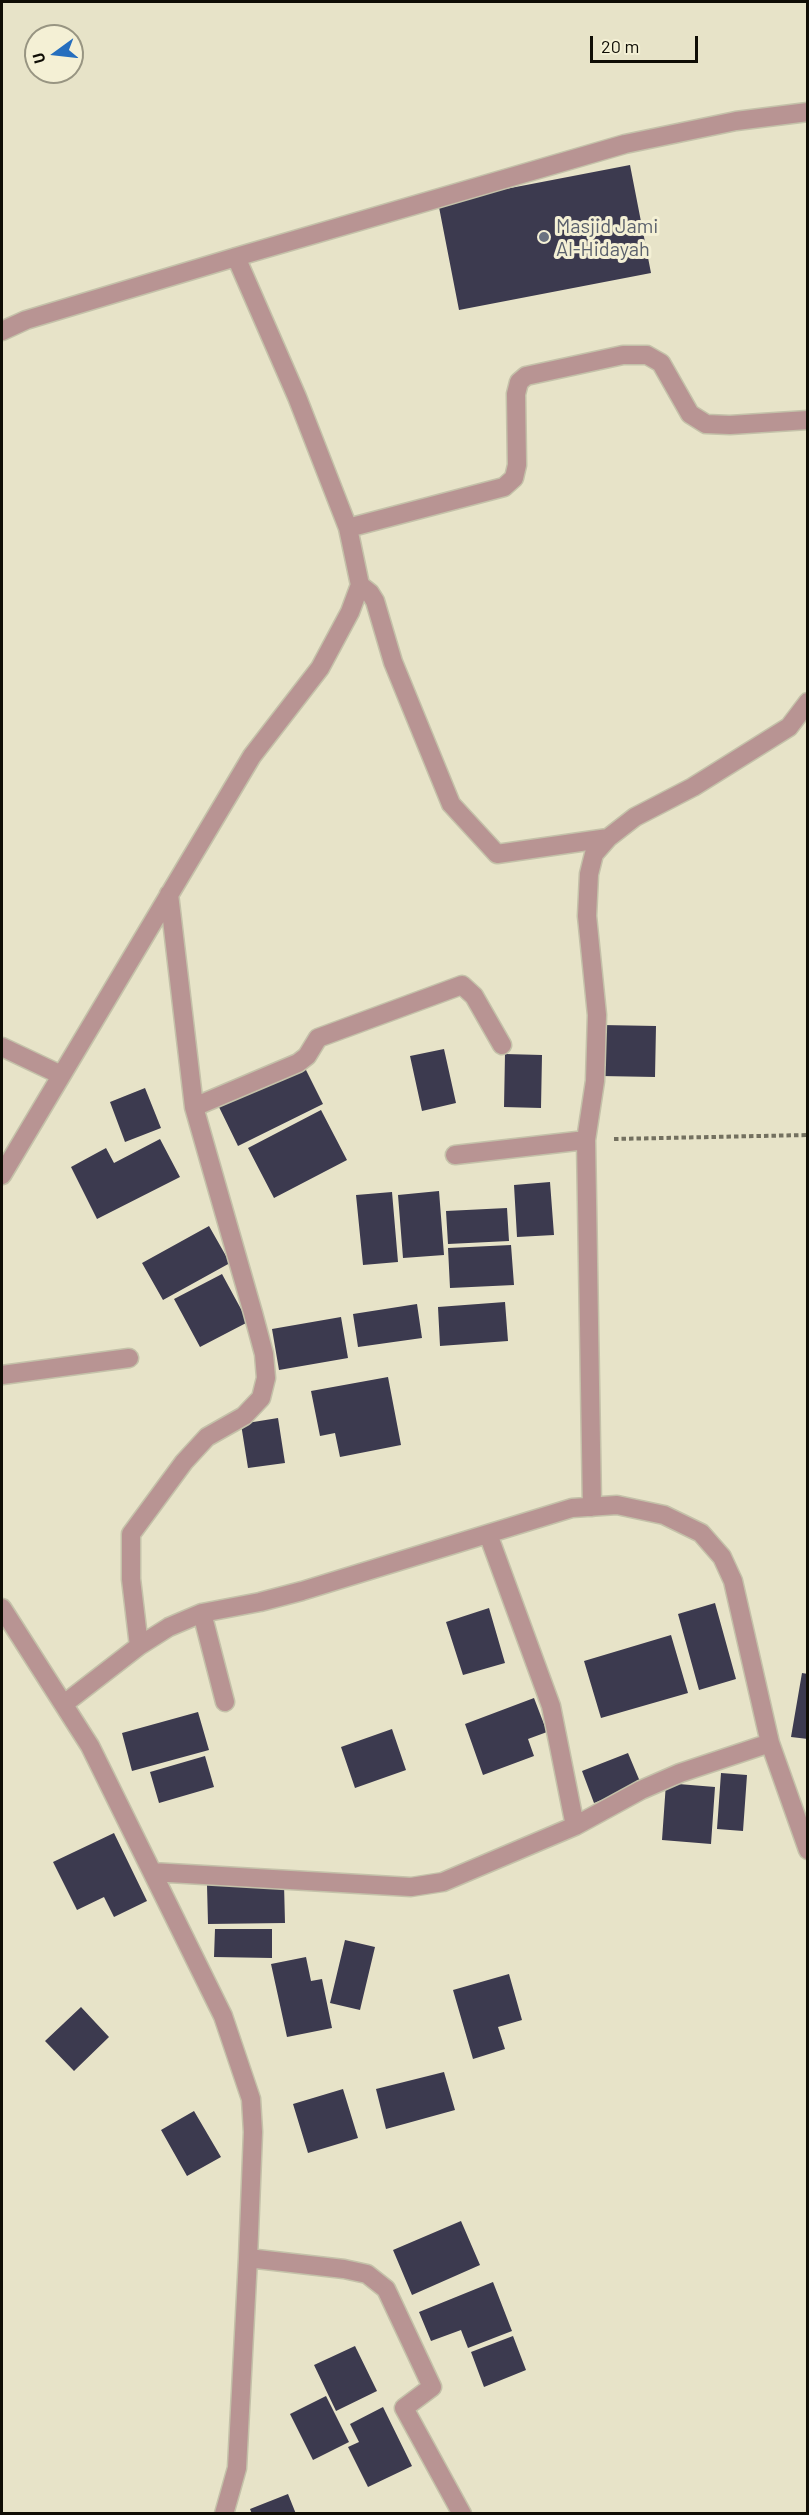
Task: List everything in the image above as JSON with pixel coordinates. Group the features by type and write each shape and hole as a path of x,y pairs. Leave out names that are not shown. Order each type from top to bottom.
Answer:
{"street":[{"path":"2,331 26,320 625,144 736,122 807,112"},
{"path":"2,1175 252,756 320,668 350,612 360,585 348,528 297,397 236,257"},
{"path":"348,528 504,487 514,478 517,465 516,394 519,382 526,376 622,355 647,355 661,363 690,414 706,424 730,425 807,420"},
{"path":"360,585 370,593 375,601 393,662 451,804 497,855 608,838"},
{"path":"592,1507 586,1140 595,1082 597,1016 587,900 594,854 608,838 634,817 693,787 789,727 807,702"},
{"path":"139,1646 131,1579 132,1534 184,1462 207,1437 244,1416 261,1398 266,1378 261,1343 194,1107 169,894"},
{"path":"194,1107 298,1064 307,1056 318,1038 462,985 474,996 502,1045"},
{"path":"2,1047 61,1075"},
{"path":"455,1155 586,1140"},
{"path":"2,1375 129,1358"},
{"path":"64,1704 139,1646 169,1627 202,1613 302,1591 572,1508 617,1505 664,1515 701,1533 722,1557 733,1581 770,1743 807,1850"},
{"path":"488,1534 551,1706 575,1826"},
{"path":"2,1608 90,1746 223,2016 251,2099 253,2132 237,2468 224,2514"},
{"path":"202,1613 225,1702"},
{"path":"152,1872 411,1887 443,1882 575,1826 641,1790 680,1773 770,1743"},
{"path":"248,2258 344,2269 367,2274 386,2289 432,2387 404,2408 462,2514"}],"path":[{"path":"586,1140 807,1135"}],"building":[{"name":"Masjid Jami Al-Hidayah","path":"630,165 651,273 459,310 438,202"},
{"path":"602,1025 656,1026 655,1077 601,1076"},
{"path":"444,1049 456,1103 422,1111 410,1056"},
{"path":"505,1054 542,1055 541,1108 504,1107"},
{"path":"303,1064 323,1104 238,1146 218,1105"},
{"path":"145,1088 161,1128 125,1142 110,1102"},
{"path":"321,1110 347,1160 274,1198 248,1148"},
{"path":"160,1139 180,1177 97,1219 71,1167 106,1148 114,1163"},
{"path":"550,1182 554,1235 517,1237 514,1185"},
{"path":"439,1191 444,1255 403,1258 398,1195"},
{"path":"392,1192 398,1262 363,1265 356,1195"},
{"path":"507,1208 509,1241 448,1244 446,1211"},
{"path":"209,1226 230,1263 163,1300 142,1263"},
{"path":"511,1245 514,1285 450,1288 448,1248"},
{"path":"222,1274 248,1322 200,1347 174,1299"},
{"path":"505,1302 508,1341 440,1346 438,1307"},
{"path":"417,1304 422,1338 358,1347 353,1314"},
{"path":"341,1317 348,1358 279,1370 272,1329"},
{"path":"388,1377 401,1445 340,1457 335,1433 320,1436 311,1391"},
{"path":"278,1418 285,1463 248,1468 241,1424"},
{"path":"715,1603 736,1679 699,1690 678,1614"},
{"path":"489,1608 505,1663 463,1675 446,1622"},
{"path":"671,1635 688,1693 601,1718 584,1661"},
{"path":"802,1673 808,1674 808,1739 791,1737"},
{"path":"534,1698 547,1732 528,1739 534,1756 483,1775 465,1724"},
{"path":"198,1712 209,1750 132,1771 122,1733"},
{"path":"392,1729 406,1770 355,1788 341,1747"},
{"path":"628,1753 641,1784 594,1803 582,1771"},
{"path":"205,1756 214,1787 159,1803 150,1772"},
{"path":"721,1773 747,1775 743,1831 717,1829"},
{"path":"666,1783 715,1787 711,1844 662,1840"},
{"path":"114,1833 147,1901 114,1917 104,1897 77,1910 53,1862"},
{"path":"284,1884 285,1923 208,1924 207,1885"},
{"path":"215,1929 272,1929 272,1958 214,1957"},
{"path":"345,1940 375,1947 360,2010 330,2003"},
{"path":"306,1957 311,1981 322,1979 332,2028 287,2037 271,1964"},
{"path":"509,1974 522,2020 498,2027 505,2049 473,2059 453,1990"},
{"path":"81,2007 109,2037 74,2071 45,2041"},
{"path":"444,2072 455,2110 386,2129 376,2089"},
{"path":"343,2089 358,2138 308,2153 293,2104"},
{"path":"194,2111 221,2157 187,2176 161,2130"},
{"path":"461,2221 480,2265 412,2295 393,2250"},
{"path":"493,2282 512,2331 468,2348 461,2330 431,2341 419,2312"},
{"path":"513,2336 526,2370 484,2387 471,2352"},
{"path":"355,2346 377,2391 336,2411 314,2365"},
{"path":"326,2396 349,2442 313,2460 290,2414"},
{"path":"383,2407 412,2466 368,2487 348,2447 359,2442 350,2424"},
{"path":"288,2494 296,2514 252,2514 250,2509"}],"place":[{"name":"Masjid Jami Al-Hidayah","path":"544,237"}]}
